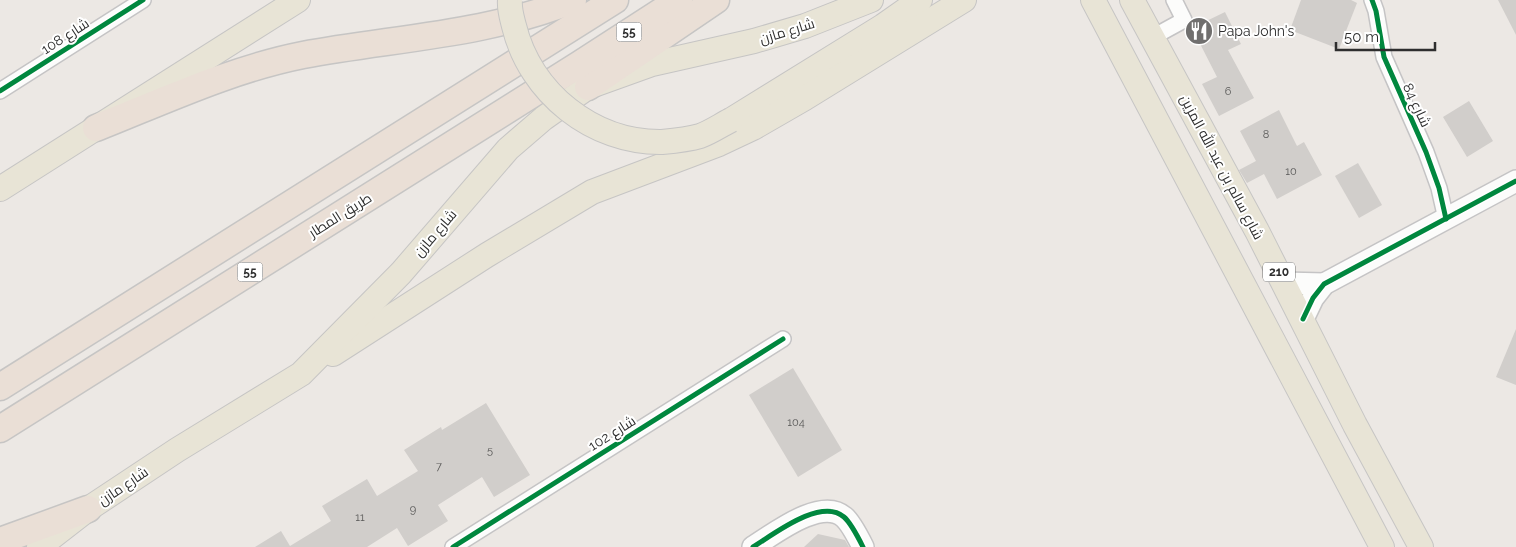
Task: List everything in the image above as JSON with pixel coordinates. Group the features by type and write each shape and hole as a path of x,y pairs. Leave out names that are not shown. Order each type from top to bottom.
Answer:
{"highway":[{"path":"96,128 226,78 268,64 303,55 475,29 554,8 573,0"},
{"name":"55","path":"0,387 615,0"},
{"name":"طريق المطار","path":"0,429 679,0"},
{"path":"588,87 716,0"},
{"path":"0,541 88,509"}],"main road":[{"path":"0,188 298,0"},
{"path":"510,0 509,7 518,43 535,76 560,104 590,125 626,138 662,142 699,136 731,120 926,0"},
{"name":"شارع مازن","path":"39,547 88,509 178,450 302,374 402,273 508,149 544,118 588,87 652,64 754,41 806,26 871,0"},
{"path":"882,26 920,0"},
{"path":"302,374 496,250 592,192 719,144 753,128 964,0"},
{"name":"210","path":"1094,0 1382,547"},
{"name":"شارع سالم بن عبد الله المزين","path":"1132,0 1284,283 1355,426 1421,547"},
{"path":"1116,41 1115,33 1118,26 1124,20 1132,18 1140,20 1149,31"},
{"path":"1323,436 1327,427 1336,421 1346,421 1355,426"}],"street":[{"name":"شارع 108","path":"0,91 143,0"},
{"path":"1149,31 1184,20 1174,0"},
{"name":"شارع 84","path":"1372,0 1376,11 1384,57 1426,152 1439,188 1446,219"},
{"path":"1303,319 1313,298 1324,284 1516,181"},
{"path":"1284,283 1324,284"},
{"name":"شارع 102","path":"453,547 782,339"},
{"path":"753,547 808,515 827,510 844,517 863,547"}],"building":[{"path":"1301,0 1351,0 1357,3 1339,49 1290,30"},
{"path":"1498,0 1516,0 1516,35"},
{"path":"1225,12 1241,44 1228,50 1254,98 1219,116 1202,84 1217,77 1192,28"},
{"path":"1469,101 1493,141 1467,157 1443,117"},
{"path":"1279,110 1297,146 1304,142 1322,175 1277,199 1264,174 1247,183 1239,170 1256,161 1240,131"},
{"path":"1358,163 1382,205 1359,218 1335,176"},
{"path":"1516,329 1516,385 1496,377"},
{"path":"793,368 842,450 798,477 749,395"},
{"path":"486,403 530,475 494,497 482,477 438,505 448,521 408,546 397,528 367,547 255,547 281,531 290,546 331,521 322,506 367,479 377,496 418,471 404,450 441,427 442,430"},
{"path":"818,534 845,540 849,547 804,547"}],"cycle path":[{"path":"0,91 143,0"},
{"path":"1372,0 1376,11 1384,57 1426,152 1439,188 1446,219"},
{"path":"1303,319 1313,298 1324,284 1516,181"},
{"path":"453,547 783,339"},
{"path":"753,547 798,520 823,511 834,512 844,517 863,547"}],"place":[{"name":"Papa John's","path":"1199,31"}]}
